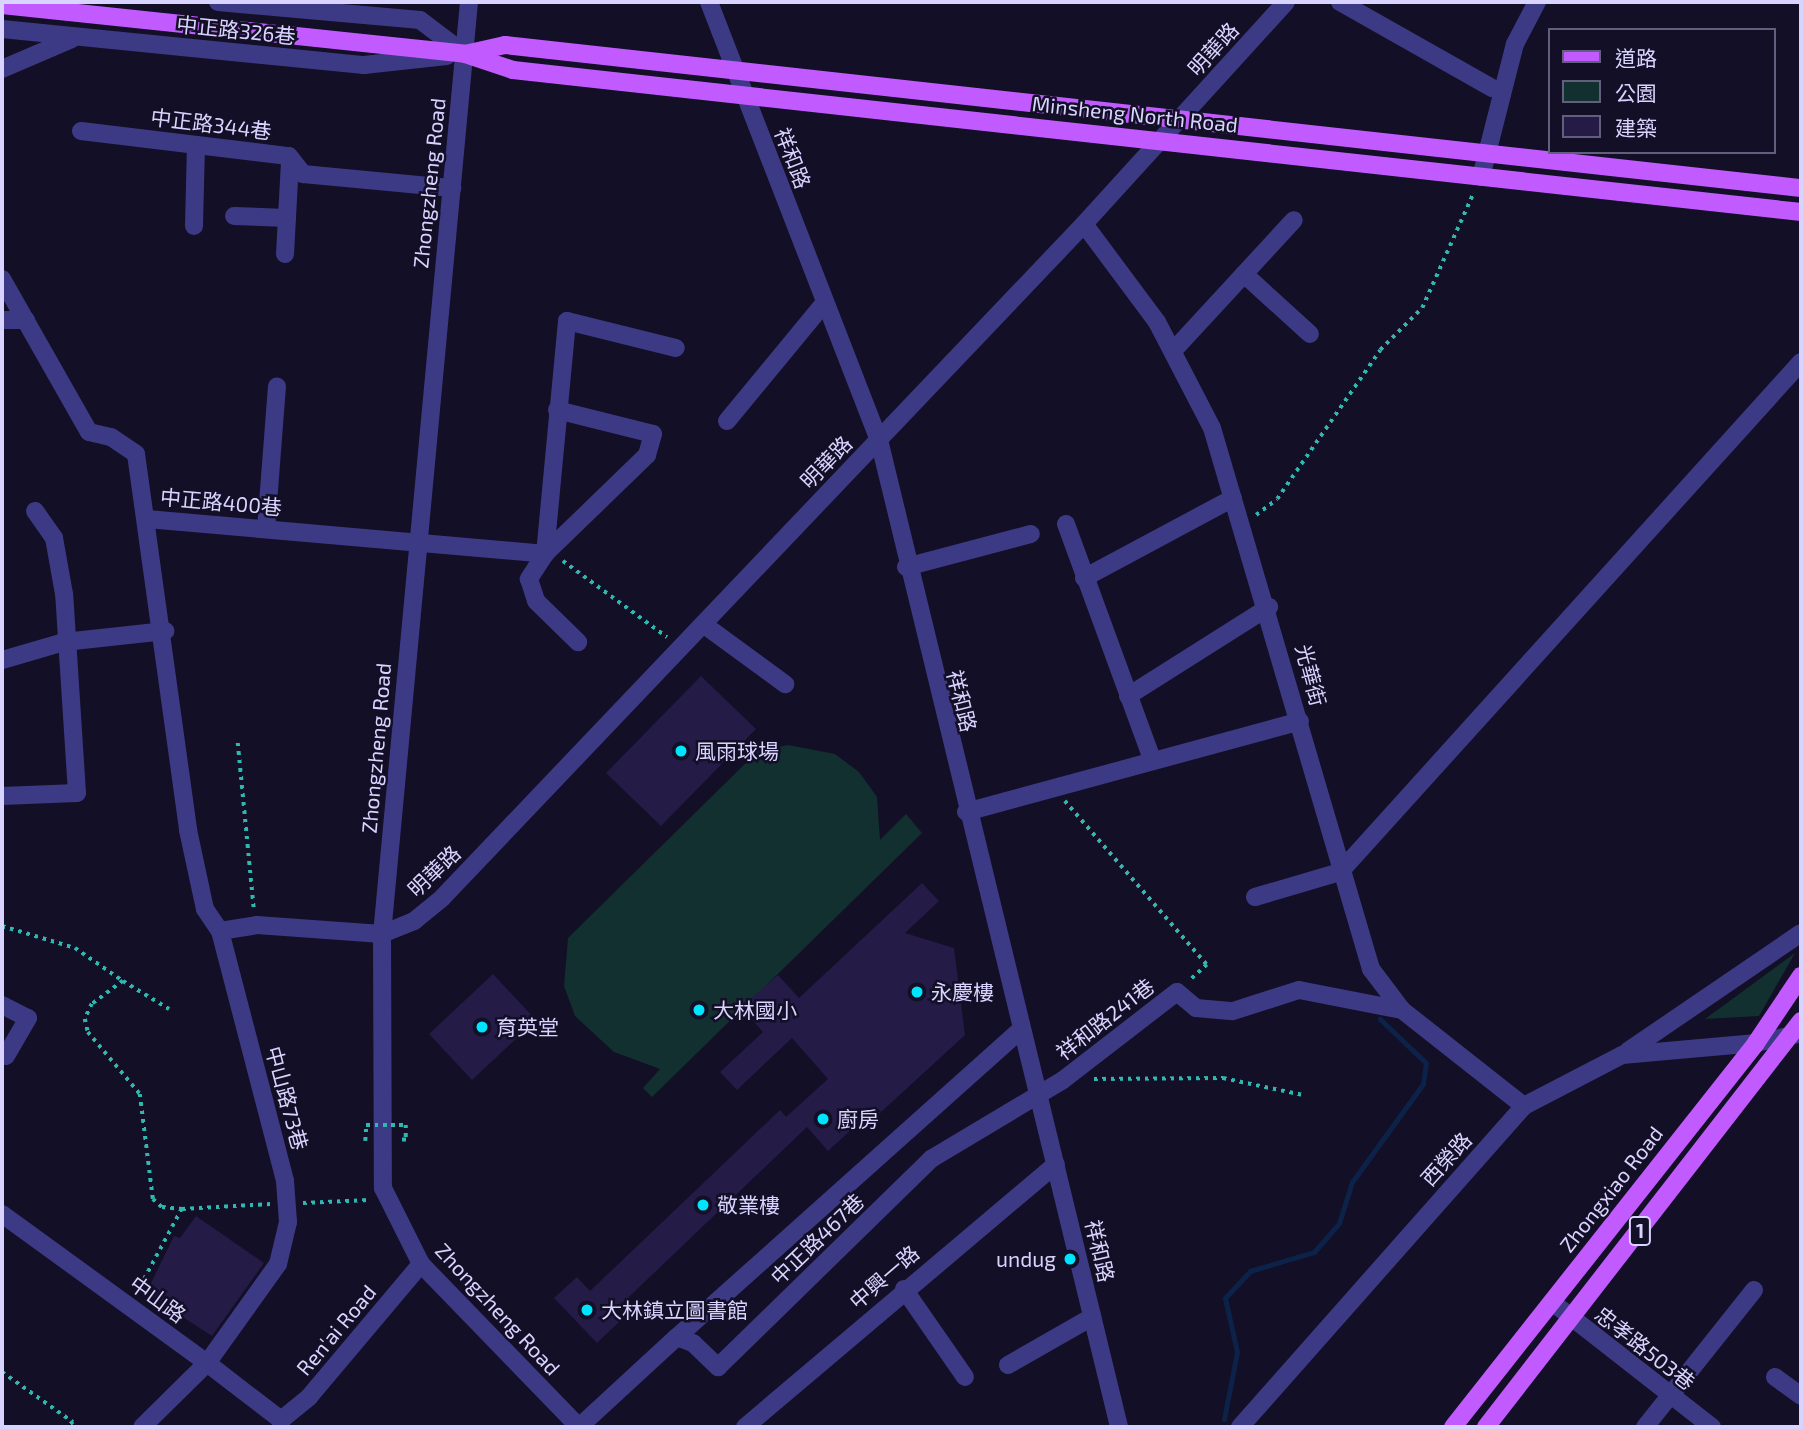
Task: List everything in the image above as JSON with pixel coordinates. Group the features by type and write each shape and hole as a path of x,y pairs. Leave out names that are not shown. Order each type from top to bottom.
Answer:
{"main road":[{"name":"Minsheng North Road","path":"2,5 465,54 513,70 1162,139 1801,212"},
{"name":"Minsheng North Road","path":"465,54 505,45 1801,188"},
{"name":"Zhongxiao Road","path":"1452,1427 1756,1043 1801,976"},
{"name":"1","path":"1486,1427 1799,1034"}],"street":[{"path":"218,2 420,20 465,54"},
{"name":"Zhongzheng Road","path":"469,2 382,934 383,1188 421,1264 579,1427"},
{"name":"祥和路","path":"709,2 879,440 906,567 965,812 1056,1164 1118,1427"},
{"name":"明華路","path":"382,934 414,921 442,898 1084,224 1286,2"},
{"path":"1340,2 1492,89"},
{"path":"1481,177 1484,152 1515,44 1537,2"},
{"name":"中正路326巷","path":"2,29 364,65 465,54"},
{"path":"2,69 77,37"},
{"name":"中正路344巷","path":"81,131 289,156 290,161 303,174 452,188"},
{"path":"194,226 196,145"},
{"path":"285,254 290,161"},
{"path":"234,216 287,218"},
{"path":"1173,351 1294,220"},
{"name":"光華街","path":"1084,224 1173,351 1212,428 1269,607 1340,872 1371,969 1402,1010 1524,1105"},
{"path":"1244,274 1310,334"},
{"name":"中正路400巷","path":"2,279 89,432 111,437 136,454 147,519 545,554"},
{"path":"727,421 825,302"},
{"path":"2,320 26,320"},
{"path":"545,554 567,321 676,348"},
{"path":"1255,897 1340,872 1801,362"},
{"path":"266,529 268,452 278,386"},
{"path":"557,410 653,434 647,455 545,554 529,579 536,601 578,642"},
{"path":"1084,578 1233,498"},
{"path":"2,796 77,793 64,642 64,594 54,538 35,511"},
{"name":"中山路73巷","path":"142,1427 207,1363 278,1265 288,1222 285,1181 220,931 205,909 188,830 165,631 147,519"},
{"path":"1066,524 1152,759"},
{"path":"906,567 1031,534"},
{"path":"1129,696 1269,607"},
{"path":"703,624 785,684"},
{"path":"2,660 64,642 165,631"},
{"path":"965,812 1052,786 1300,721"},
{"path":"220,931 257,925 382,934"},
{"path":"1622,1055 1801,933"},
{"name":"祥和路241巷","path":"1039,1097 1177,992 1196,1008 1233,1011 1299,990 1402,1010"},
{"path":"2,1005 28,1018 6,1055"},
{"path":"579,1427 1021,1029"},
{"name":"西榮路","path":"1240,1427 1524,1105 1622,1055 1756,1043 1799,1034"},
{"name":"中正路467巷","path":"677,1337 693,1343 718,1367 931,1159 1039,1097"},
{"name":"中興一路","path":"745,1427 904,1289 1056,1164"},
{"name":"中山路","path":"2,1214 207,1363 281,1424"},
{"name":"Ren'ai Road","path":"281,1424 309,1397 421,1264"},
{"path":"904,1289 965,1377"},
{"path":"1645,1427 1754,1290"},
{"name":"忠孝路503巷","path":"1552,1302 1669,1396 1713,1427"},
{"path":"1008,1365 1092,1317"},
{"path":"1775,1377 1801,1396"}],"path":[{"path":"1242,526 1277,499 1380,350 1422,308 1481,177"},
{"path":"545,554 574,565 680,647"},
{"path":"238,743 257,925"},
{"path":"1052,786 1207,965 1177,992"},
{"path":"2,926 75,947 169,1009"},
{"path":"123,981 93,1004 85,1019 88,1032 140,1094 153,1199 162,1207 182,1209 130,1307"},
{"path":"1063,1080 1223,1078 1303,1095"},
{"path":"362,1140 364,1125 395,1125"},
{"path":"406,1125 406,1140"},
{"path":"2,1371 73,1422 68,1427"}],"green space":[{"path":"788,745 835,754 859,772 877,797 880,840 906,814 922,833 652,1097 643,1088 660,1069 614,1052 575,1016 564,986 568,938 758,751"},
{"path":"1795,953 1759,1016 1705,1019"}],"building":[{"name":"風雨球場","path":"701,676 756,729 661,826 606,773"},
{"path":"922,883 939,901 905,933 954,948 965,1035 868,1124 863,1119 828,1151 807,1127 611,1314 619,1322 597,1343 554,1298 577,1277 590,1291 780,1110 786,1117 828,1079 792,1038 737,1090 720,1072 763,1032 741,1007 778,975 799,998"},
{"name":"育英堂","path":"493,974 536,1020 472,1080 429,1034"},
{"path":"196,1216 264,1263 212,1336 150,1296 149,1287 174,1236 180,1238"}],"waterway":[{"path":"1224,1419 1237,1352 1225,1298 1250,1271 1314,1252 1339,1223 1352,1182 1423,1084 1426,1063 1380,1019"}],"place":[{"name":"風雨球場","path":"681,751"},
{"name":"永慶樓","path":"917,992"},
{"name":"大林國小","path":"699,1010"},
{"name":"育英堂","path":"482,1027"},
{"name":"廚房","path":"823,1119"},
{"name":"敬業樓","path":"703,1205"},
{"name":"undug","path":"1070,1259"},
{"name":"大林鎮立圖書館","path":"587,1310"}]}
